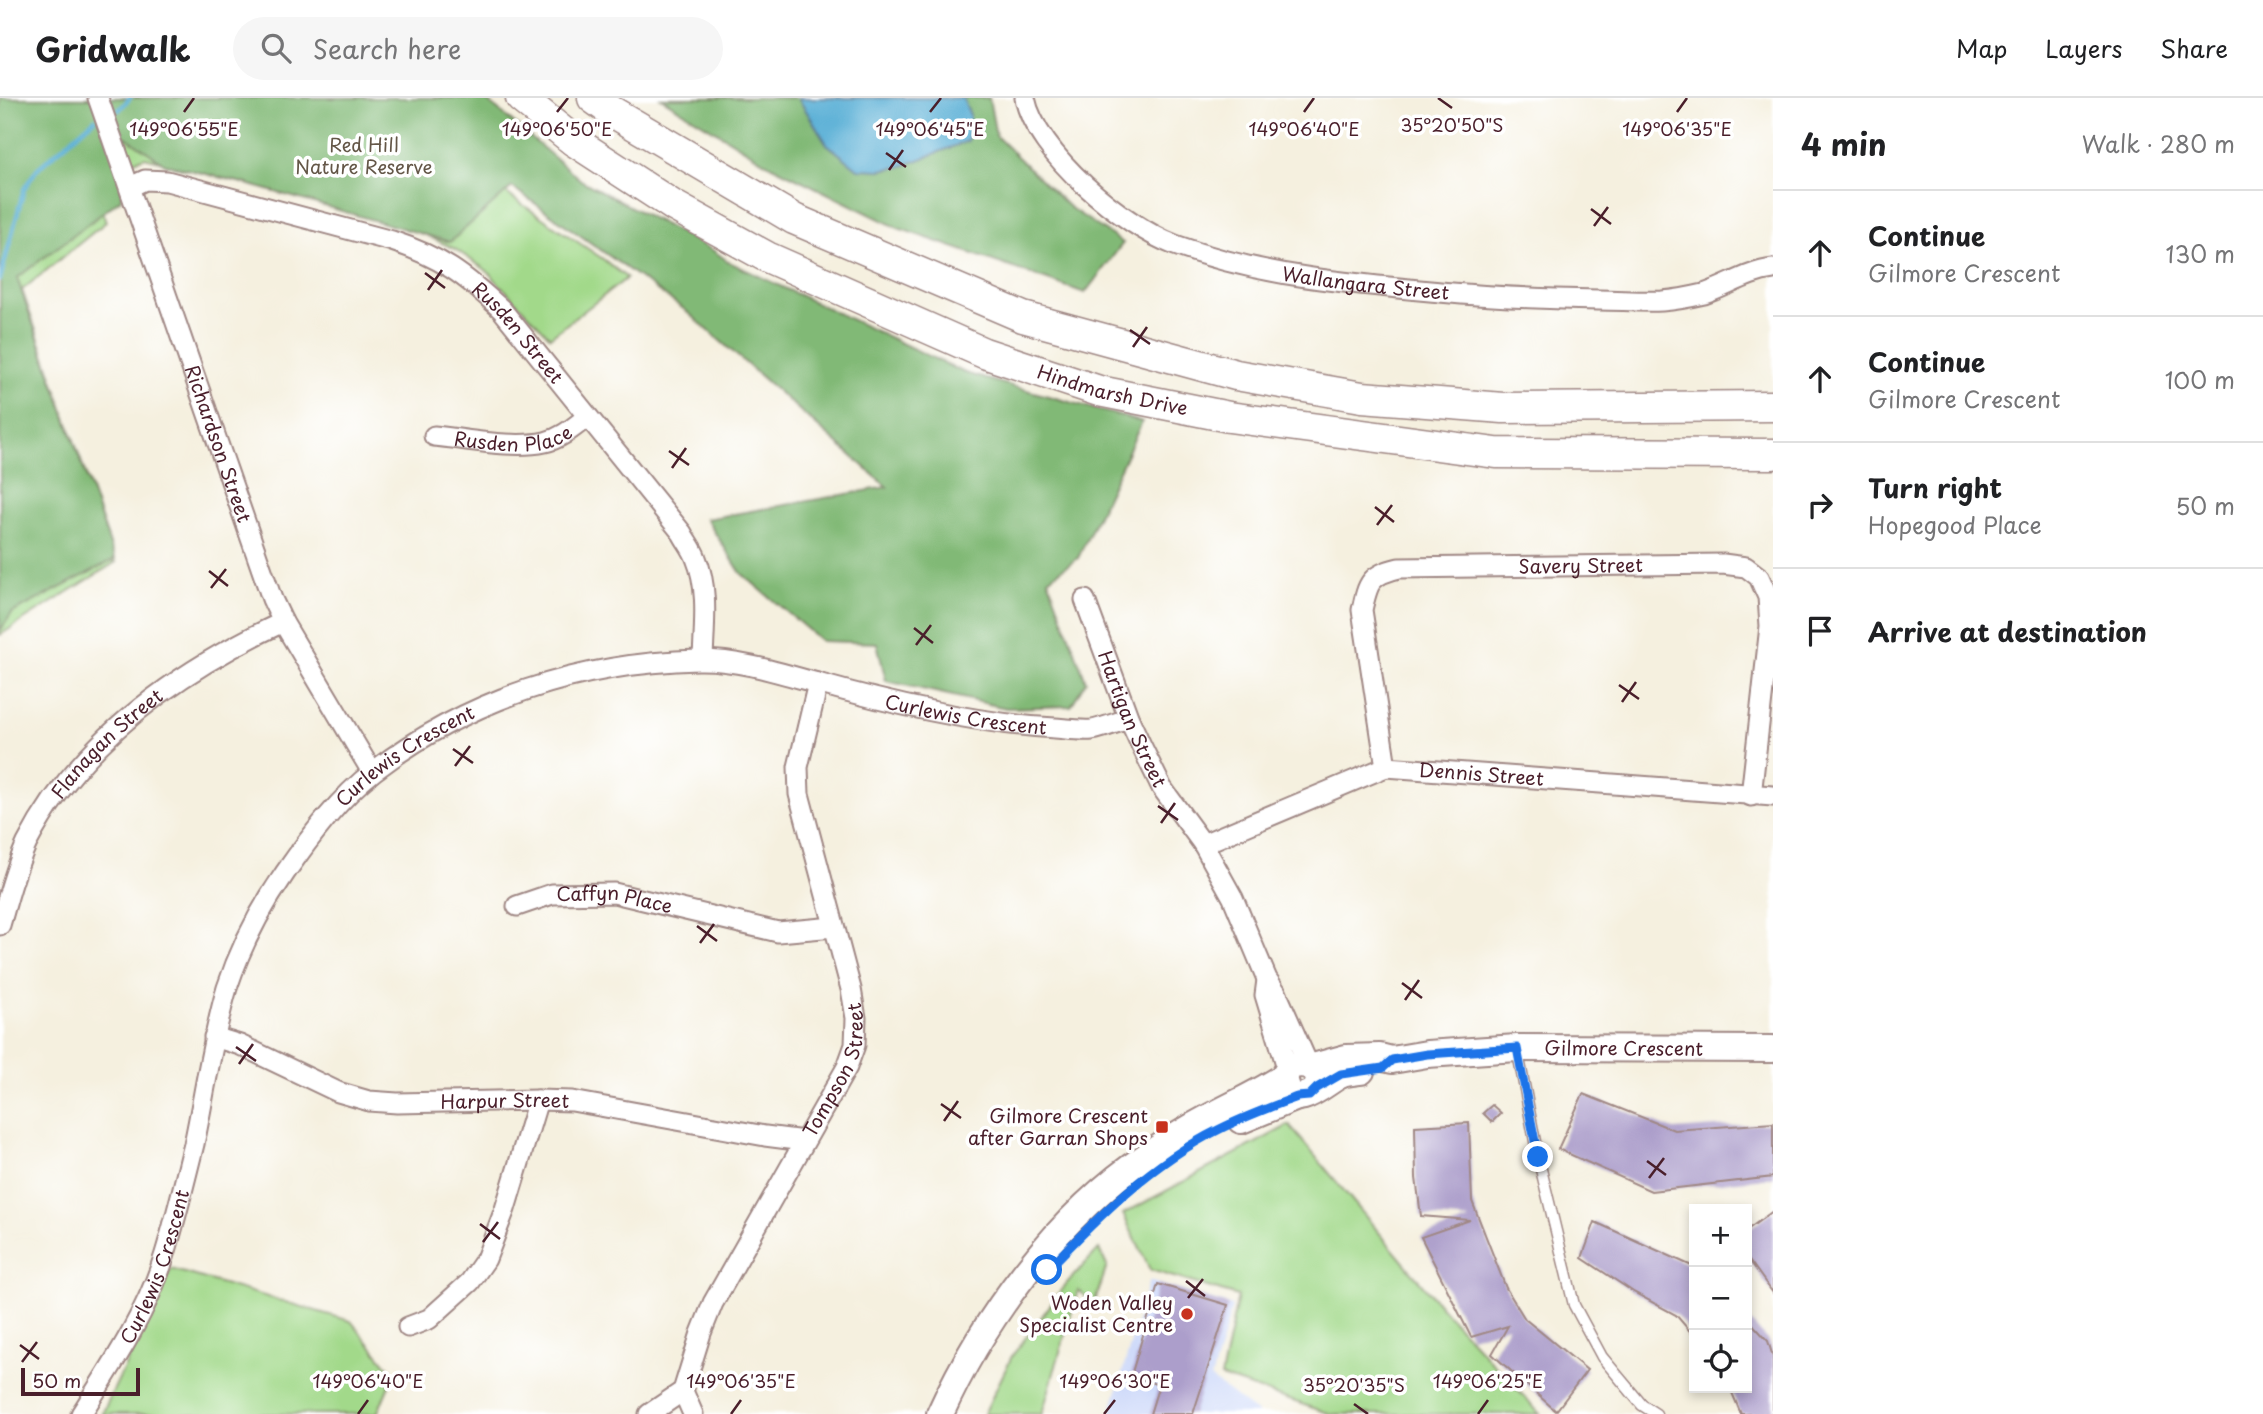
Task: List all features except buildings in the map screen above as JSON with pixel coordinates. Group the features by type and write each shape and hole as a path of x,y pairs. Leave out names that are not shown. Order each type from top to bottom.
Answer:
{"main road":[{"name":"Hindmarsh Drive","path":"521,98 574,141 640,185 767,257 984,353 1099,391 1229,418 1496,453 1773,454"},
{"path":"593,98 793,219 1023,317 1236,375 1362,397 1503,408 1773,406"}],"street":[{"name":"Richardson Street","path":"98,98 272,599 372,772"},
{"name":"Wallangara Street","path":"1025,98 1027,109 1049,147 1077,180 1121,215 1173,244 1233,262 1334,282 1511,299 1662,301 1702,294 1752,273 1773,269"},
{"name":"Rusden Street","path":"130,187 145,180 167,181 392,241 432,256 469,279 502,310 682,533 696,558 703,581 703,659"},
{"name":"Rusden Place","path":"434,436 526,444 546,442 568,433 587,417"},
{"name":"Savery Street","path":"1385,767 1362,610 1366,588 1380,572 1399,568 1723,564 1746,567 1759,577 1768,597 1770,626 1751,796"},
{"name":"Hartigan Street","path":"1084,600 1129,719 1162,788 1203,844 1233,898 1267,979 1265,995 1301,1077"},
{"name":"Flanagan Street","path":"0,925 26,845 58,792 102,741 149,702 244,640 283,622"},
{"name":"Curlewis Crescent","path":"81,1414 133,1329 164,1257 194,1144 214,1037 227,989 246,940 273,891 306,842 372,772 470,712 513,694 570,675 621,666 703,659 755,667 917,707 1016,726 1091,730 1129,719"},
{"name":"Tompson Street","path":"684,1391 713,1303 804,1140 836,1089 855,1045 856,1018 851,989 808,830 799,780 798,767 818,683"},
{"name":"Dennis Street","path":"1203,844 1385,767 1773,796"},
{"name":"Caffyn Place","path":"517,905 552,894 614,893 778,932 834,927"},
{"name":"Harpur Street","path":"214,1037 240,1045 338,1092 369,1101 572,1101 765,1136 804,1140"},
{"name":"Gilmore Crescent","path":"940,1414 966,1363 997,1313 1035,1261 1083,1209 1145,1157 1260,1102 1301,1077 1383,1068 1392,1060 1427,1054 1517,1048 1773,1049"},
{"path":"408,1327 429,1319 470,1282 486,1259 505,1209 538,1100"},
{"name":"Gilmore Crescent","path":"958,1414 996,1339 1047,1270 1094,1220 1213,1124"},
{"path":"649,1414 684,1391 693,1414"}],"lane":[{"path":"1517,1048 1538,1157 1574,1305 1602,1357 1642,1405 1656,1414"}],"shaded area":[{"path":"1149,1281 1232,1306 1211,1379 1259,1414 1110,1414"}],"green space":[{"name":"Red Hill Nature Reserve","path":"0,98 384,98 513,198 627,278 550,337 486,270 455,249 411,228 145,157 91,176 106,222 22,290 116,562 0,635"},
{"path":"0,98 484,98 582,181 714,251 729,262 965,373 1142,422 1078,558 1048,579 1086,681 1071,706 1006,708 886,681 877,643 821,641 741,573 706,519 887,487 685,310 512,187 450,242 247,184 165,164 126,137 121,199 17,278 115,559 12,613 0,631"},
{"path":"661,98 989,98 996,136 1069,207 1123,243 1085,293 898,228 772,166"},
{"path":"1289,1125 1448,1315 1540,1414 1331,1414 1221,1377 1238,1296 1150,1270 1123,1214"},
{"path":"1099,1249 1107,1266 1094,1304 1078,1290 1042,1414 984,1414 1012,1356 1067,1283"},
{"path":"171,1269 351,1321 394,1374 377,1414 102,1414"}],"water":[{"path":"798,98 963,98 970,115 968,141 900,167 858,169 827,144"}],"waterway":[{"path":"119,110 130,98"},
{"path":"0,279 24,189 37,169 95,119"}],"place":[{"name":"Gilmore Crescent after Garran Shops","path":"1162,1127"},
{"name":"Woden Valley Specialist Centre","path":"1187,1314"}],"route":[{"path":"1047,1270 1094,1220 1177,1154 1216,1131 1297,1097 1309,1096 1341,1074 1383,1068 1392,1060 1427,1054 1517,1048 1538,1157"}]}
